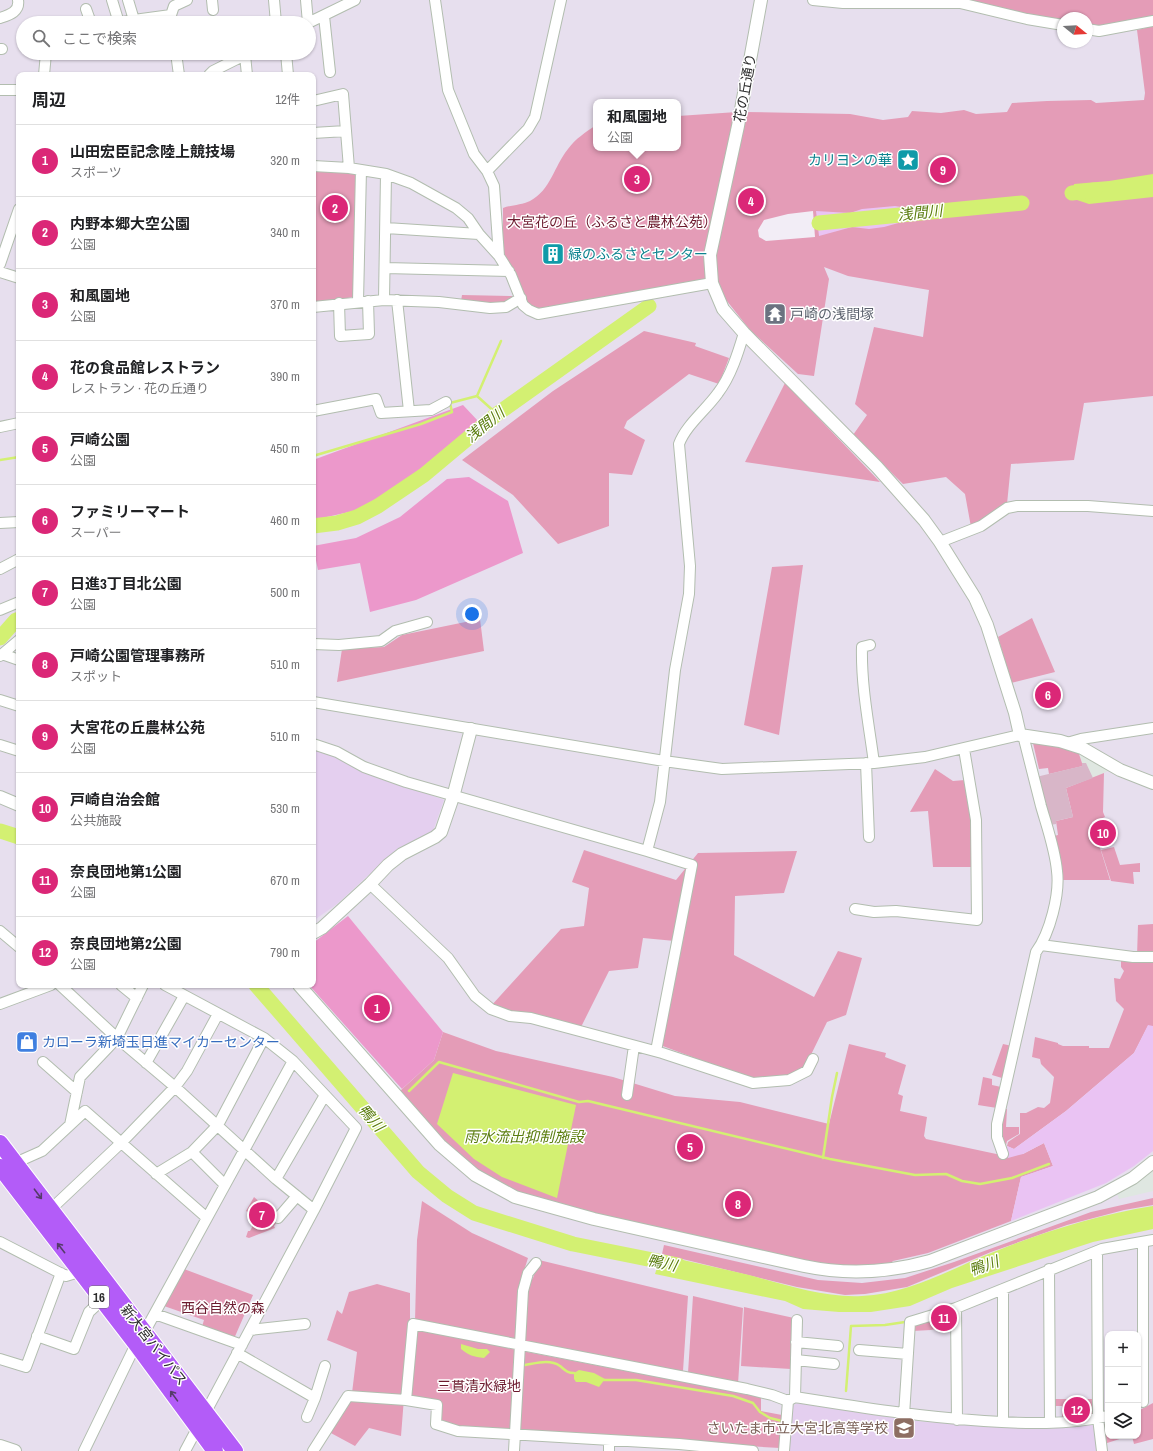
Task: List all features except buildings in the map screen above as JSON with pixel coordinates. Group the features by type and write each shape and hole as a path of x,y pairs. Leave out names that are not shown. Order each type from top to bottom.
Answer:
{"highway":[{"name":"新大宮バイパス","path":"0,1143 5,1170 79,1272 102,1300 140,1338 206,1412 235,1451"},
{"name":"新大宮バイパス","path":"5,1170 50,1210 140,1338 215,1451"}],"street":[{"path":"0,18 12,15 17,10 18,0"},
{"path":"112,0 117,16"},
{"path":"128,0 133,16"},
{"path":"172,16 174,6 187,0"},
{"path":"274,0 275,16"},
{"path":"306,0 307,16"},
{"path":"316,20 324,16 341,4 355,0"},
{"path":"435,0 448,90 474,154 487,171 494,186 499,256"},
{"path":"487,171 528,129 535,117 562,0"},
{"name":"花の丘通り","path":"761,0 728,175 718,212 710,255 712,283 723,309 744,333 877,467 924,520 940,542 975,598 987,625 1021,735"},
{"path":"813,0 843,2 960,3 1027,20 1057,24"},
{"path":"86,9 88,16"},
{"path":"324,16 330,72"},
{"path":"1093,30 1098,31 1153,21"},
{"path":"44,72 45,60"},
{"path":"177,60 179,72"},
{"path":"212,72 235,60"},
{"path":"247,60 247,72"},
{"path":"287,60 288,72"},
{"path":"0,90 16,90"},
{"path":"316,100 343,94 349,168"},
{"path":"316,133 346,131"},
{"path":"316,166 349,168 386,174 411,183 456,208 468,218 479,234 499,256 509,271 523,305 538,314 712,283"},
{"path":"339,303 340,336 369,334 363,301 361,170"},
{"path":"384,300 386,174"},
{"path":"0,264 16,218"},
{"path":"386,228 479,234"},
{"path":"385,268 509,271"},
{"path":"0,272 16,277"},
{"path":"316,306 363,301 397,300 439,302 490,308 506,307 521,298"},
{"path":"397,300 408,412"},
{"path":"647,851 660,802 675,670 689,594 690,566 679,444 682,435 719,391 739,351 744,333"},
{"path":"316,410 376,399 381,413 431,410 446,402"},
{"path":"0,427 16,424"},
{"path":"940,542 981,526 1007,508 1017,506 1088,506 1153,511"},
{"path":"0,523 16,522"},
{"path":"0,569 16,561"},
{"path":"0,610 16,603"},
{"path":"316,644 381,642 395,631 427,622"},
{"path":"1,655 16,642"},
{"path":"869,837 870,763 861,656 862,647 870,645"},
{"path":"1,655 16,659"},
{"path":"0,700 16,705"},
{"path":"316,703 664,762 722,769 870,763 925,757 1021,735 1067,743 1082,748 1120,770 1153,784"},
{"path":"1067,743 1081,739 1153,728"},
{"path":"316,931 322,928 370,884 388,865 402,854 435,837 441,832 453,797 471,729"},
{"path":"1003,1154 996,1130 1001,1101 1036,952 1041,945 1050,923 1057,888 1057,870 1021,735"},
{"path":"0,745 16,750"},
{"path":"316,745 337,752 364,767 453,797 692,865 656,1051"},
{"path":"855,909 874,912 896,910 977,920 976,820 964,749"},
{"path":"0,797 16,804"},
{"path":"370,884 448,958 474,996 491,1009 510,1016 531,1018 656,1051 753,1083 789,1080 807,1071 813,1059"},
{"path":"0,931 16,944"},
{"path":"1041,945 1134,957 1153,957"},
{"path":"0,1004 43,988"},
{"path":"63,988 117,1038 176,1087 276,1179 314,1210"},
{"path":"125,988 137,998"},
{"path":"70,1125 80,1077 117,1038 142,988"},
{"path":"170,988 264,1038 293,1061 356,1128 314,1210 185,1451"},
{"path":"302,988 440,1145 455,1159 486,1182 515,1197 567,1212 804,1266 829,1271 872,1272 902,1268 930,1261 1098,1197 1132,1178 1153,1162"},
{"path":"146,1062 184,996"},
{"path":"50,1210 121,1143 176,1087 187,1071 218,1014"},
{"path":"156,1174 192,1152 218,1125 264,1038"},
{"path":"627,1095 634,1046"},
{"path":"84,1451 140,1338 155,1314 293,1061"},
{"path":"44,1062 77,1092"},
{"path":"276,1179 325,1095"},
{"path":"5,1170 42,1151 85,1111 207,1218"},
{"path":"192,1152 225,1185"},
{"path":"278,1218 297,1196"},
{"path":"904,1415 910,1322 956,1308 1049,1269 1097,1251 1148,1241 1141,1383"},
{"path":"0,1242 66,1276 79,1272"},
{"path":"1097,1251 1103,1417 1102,1451"},
{"path":"514,1451 523,1291 528,1273 536,1263"},
{"path":"1049,1269 1050,1423"},
{"path":"0,1358 26,1367 61,1273"},
{"path":"1003,1289 1003,1422"},
{"path":"38,1336 74,1349 89,1312 102,1300"},
{"path":"956,1308 957,1420"},
{"path":"155,1314 240,1349 315,1398"},
{"path":"784,1451 796,1360 797,1320"},
{"path":"250,1330 305,1324"},
{"path":"406,1400 413,1324 792,1399 904,1415 957,1420 1050,1423 1103,1417"},
{"path":"796,1342 838,1346"},
{"path":"858,1350 908,1354"},
{"path":"796,1360 834,1364"},
{"path":"307,1417 315,1398 324,1366"},
{"path":"1141,1402 1153,1395"},
{"path":"313,1451 348,1396 406,1400 437,1405 436,1424 458,1431 609,1440 679,1448 753,1451"},
{"path":"609,1440 609,1451"},
{"path":"0,1446 14,1451"}],"shaded area":[{"path":"813,211 815,237 766,241 759,237 758,230 764,220 788,214"},
{"path":"463,405 479,422 404,484 354,511 316,519 316,459"},
{"path":"469,477 508,501 523,553 416,600 370,612 360,563 318,570 316,560 316,545 356,538 400,517 447,479"},
{"path":"316,748 335,755 360,769 444,800 433,831 387,858 337,904 316,919"},
{"path":"1079,754 1110,770 1093,778 1086,764 1082,763"},
{"path":"1082,763 1086,763 1093,778 1066,788 1073,817 1056,821 1056,824 1050,825 1036,777 1082,766"},
{"path":"348,916 443,1032 434,1060 402,1089 312,988 316,988 316,941"},
{"path":"1153,1167 1153,1191 1119,1199 1117,1193"},
{"name":"さいたま市立大宮北高等学校","path":"797,1403 924,1422 1049,1429 1092,1423 1095,1426 1099,1451 789,1451 792,1407"}],"green space":[{"path":"946,0 1153,0 1153,21 1093,28 1093,12 1057,12 1057,24"},
{"path":"1153,26 1153,396 1084,403 1074,460 1011,464 1007,504 971,527 965,494 946,477 903,484 853,435 867,415 855,404 874,327 923,337 929,290 848,276 824,267 829,279 814,376 798,374 750,330 719,291 715,255 745,112 850,114 883,120 908,117 912,111 941,113 964,110 976,114 1007,112 1012,103 1091,100 1096,103 1144,100 1145,93 1137,30"},
{"name":"大宮花の丘（ふるさと農林公苑）","path":"737,112 711,227 707,266 708,280 539,311 528,306 503,251 503,208 530,201 543,191 571,145 593,127 593,151 681,151 681,116"},
{"path":"316,169 359,173 354,297 316,303"},
{"path":"462,295 512,296 512,301 500,305 461,301"},
{"path":"644,331 696,343 695,346 729,358 719,384 689,374 627,421 624,428 645,440 632,475 609,473 609,526 558,544 513,495 462,460 553,391"},
{"path":"785,383 880,482 745,462"},
{"path":"803,565 779,735 744,725 772,567"},
{"path":"1032,618 1055,672 1011,683 998,637"},
{"path":"480,619 484,651 337,682 342,649 384,647 402,635"},
{"path":"1033,743 1056,746 1079,754 1083,766 1049,774 1048,768 1039,769"},
{"path":"935,769 953,781 965,780 973,821 973,867 933,867 928,811 910,812"},
{"path":"1104,773 1103,812 1105,817 1092,822 1110,880 1062,880 1061,861 1054,836 1058,835 1056,821 1073,817 1066,788"},
{"path":"1114,847 1120,865 1140,863 1140,872 1133,872 1134,884 1111,881 1101,850"},
{"path":"584,850 676,880 698,853 797,851 784,893 735,896 734,955 814,997 838,951 862,958 846,1015 827,1022 805,1067 789,1076 754,1080 660,1045 675,941 643,938 638,968 609,971 581,1027 530,1013 511,1012 491,1006 561,929 584,926 589,888 572,882"},
{"path":"1153,924 1153,955 1137,956 1138,925"},
{"path":"1121,957 1153,959 1153,1026 1148,1026 1134,1053 1066,1111 1014,1149 1007,1146 1008,1142 1020,1134 1020,1113 1026,1113 1038,1107 1044,1108 1050,1103 1054,1077 1041,1064 1040,1059 1032,1057 1035,1037 1058,1043 1063,1046 1109,1048 1124,1009 1116,1001 1114,978 1120,979 1124,971 1121,967"},
{"path":"443,1032 496,1051 613,1077 675,1096 740,1102 829,1124 849,1044 886,1053 885,1057 906,1065 898,1094 903,1096 900,1111 927,1117 924,1136 926,1139 1001,1155 1023,1154 1044,1143 1053,1166 1021,1177 1011,1221 928,1253 893,1261 888,1266 868,1268 804,1263 525,1197 493,1181 452,1151 400,1091 434,1060"},
{"path":"1003,1044 1012,1046 1005,1075 1002,1078 992,1075"},
{"path":"983,1077 992,1079 992,1085 1001,1087 997,1108 978,1105"},
{"path":"1002,1109 1007,1109 1006,1127 1019,1127 1019,1134 1007,1141 1006,1145 1000,1133"},
{"path":"254,1197 279,1219 274,1226 275,1228 249,1238 246,1237 248,1231 250,1231 257,1218 246,1211"},
{"path":"1153,1198 1153,1205 1124,1210 1067,1225 991,1252 907,1287 865,1294 845,1295 797,1287 662,1254 664,1245 818,1280 862,1283 905,1278 954,1262 1091,1212"},
{"path":"422,1201 472,1233 528,1258 522,1277 516,1338 512,1342 415,1322 417,1240"},
{"path":"539,1260 688,1296 683,1371 680,1374 522,1346 528,1282 533,1278"},
{"name":"西谷自然の森","path":"184,1269 253,1295 233,1341 201,1330 204,1320 164,1306"},
{"name":"三貫清水緑地","path":"377,1284 410,1293 410,1326 484,1341 507,1348 761,1397 761,1411 782,1415 780,1448 456,1428 438,1423 439,1404 404,1398 401,1436 369,1428 355,1446 329,1432 352,1393 357,1352 327,1340 337,1310 342,1314 349,1292"},
{"path":"693,1296 743,1308 738,1384 688,1373"},
{"path":"744,1307 794,1318 791,1369 741,1366"},
{"path":"954,1312 954,1325 931,1330 912,1331 913,1326"},
{"path":"1053,1399 1092,1399 1093,1414 1062,1417 1062,1406 1053,1406"},
{"path":"1153,1403 1153,1439 1134,1444 1133,1439 1141,1439 1141,1409"},
{"path":"1101,1424 1105,1424 1105,1439 1120,1439 1104,1444"}],"sand":[{"path":"895,206 920,210 920,217 884,227 869,229 852,227 819,236 816,211 850,213 862,209"},
{"path":"1148,1025 1153,1026 1153,1151 1134,1166 1106,1183 1011,1221 1021,1177 1053,1166 1044,1143 1023,1154 1008,1158 1005,1149 1007,1146 1014,1149 1066,1111 1134,1053"}],"water":[{"path":"633,171 641,173 648,183 647,187 632,174"},
{"path":"1153,174 1153,197 1089,204 1074,199 1074,184 1109,181"},
{"name":"雨水流出抑制施設","path":"453,1073 576,1105 557,1198 502,1177 474,1159 437,1124"},
{"path":"1153,1206 1153,1229 1093,1242 952,1288 910,1306 871,1312 839,1312 803,1309 785,1301 655,1274 661,1255 819,1293 848,1296 879,1294 912,1286 991,1253 1050,1231 1111,1214"},
{"path":"461,1344 478,1349 487,1349 490,1352 484,1358 474,1356 461,1349"},
{"path":"579,1370 594,1373 605,1379 599,1387 586,1382 576,1382 574,1379 574,1373"}],"waterway":[{"name":"浅間川","path":"1072,193 1095,190"},
{"name":"浅間川","path":"819,223 1022,203"},
{"name":"浅間川","path":"316,526 337,523 357,517 378,506 424,475 497,414 649,306"},
{"path":"477,396 501,341"},
{"path":"316,455 421,424 452,412 450,403 477,396 497,414"},
{"path":"0,460 16,457"},
{"name":"浅間川","path":"0,638 16,620"},
{"name":"鴨川","path":"0,831 16,836"},
{"name":"鴨川","path":"259,988 418,1172 447,1196 474,1213 573,1244 678,1265"},
{"path":"409,1091 439,1062 579,1102 588,1101 830,1159 915,1175 946,1174 962,1181 980,1184 1012,1178 1049,1164"},
{"path":"823,1158 837,1073"},
{"path":"846,1391 851,1326 885,1325 905,1322"},
{"path":"525,1365 543,1362 552,1363 560,1366 568,1372 574,1373"},
{"path":"604,1380 636,1380 733,1396 753,1403 760,1412 770,1418 782,1421"}],"place":[{"name":"カリヨンの華","path":"908,160"},
{"name":"大宮花の丘農林公苑","path":"943,170"},
{"name":"和風園地","path":"637,179"},
{"name":"花の食品館レストラン","path":"751,201"},
{"name":"内野本郷大空公園","path":"335,208"},
{"name":"緑のふるさとセンター","path":"553,254"},
{"name":"戸崎の浅間塚","path":"775,314"},
{"name":"ファミリーマート","path":"1048,695"},
{"name":"戸崎自治会館","path":"1103,833"},
{"name":"山田宏臣記念陸上競技場","path":"377,1008"},
{"name":"カローラ新埼玉日進マイカーセンター","path":"27,1042"},
{"name":"戸崎公園","path":"690,1147"},
{"name":"戸崎公園管理事務所","path":"738,1204"},
{"name":"日進3丁目北公園","path":"262,1215"},
{"name":"奈良団地第1公園","path":"944,1318"},
{"name":"奈良団地第2公園","path":"1077,1410"},
{"name":"さいたま市立大宮北高等学校","path":"904,1428"}]}
